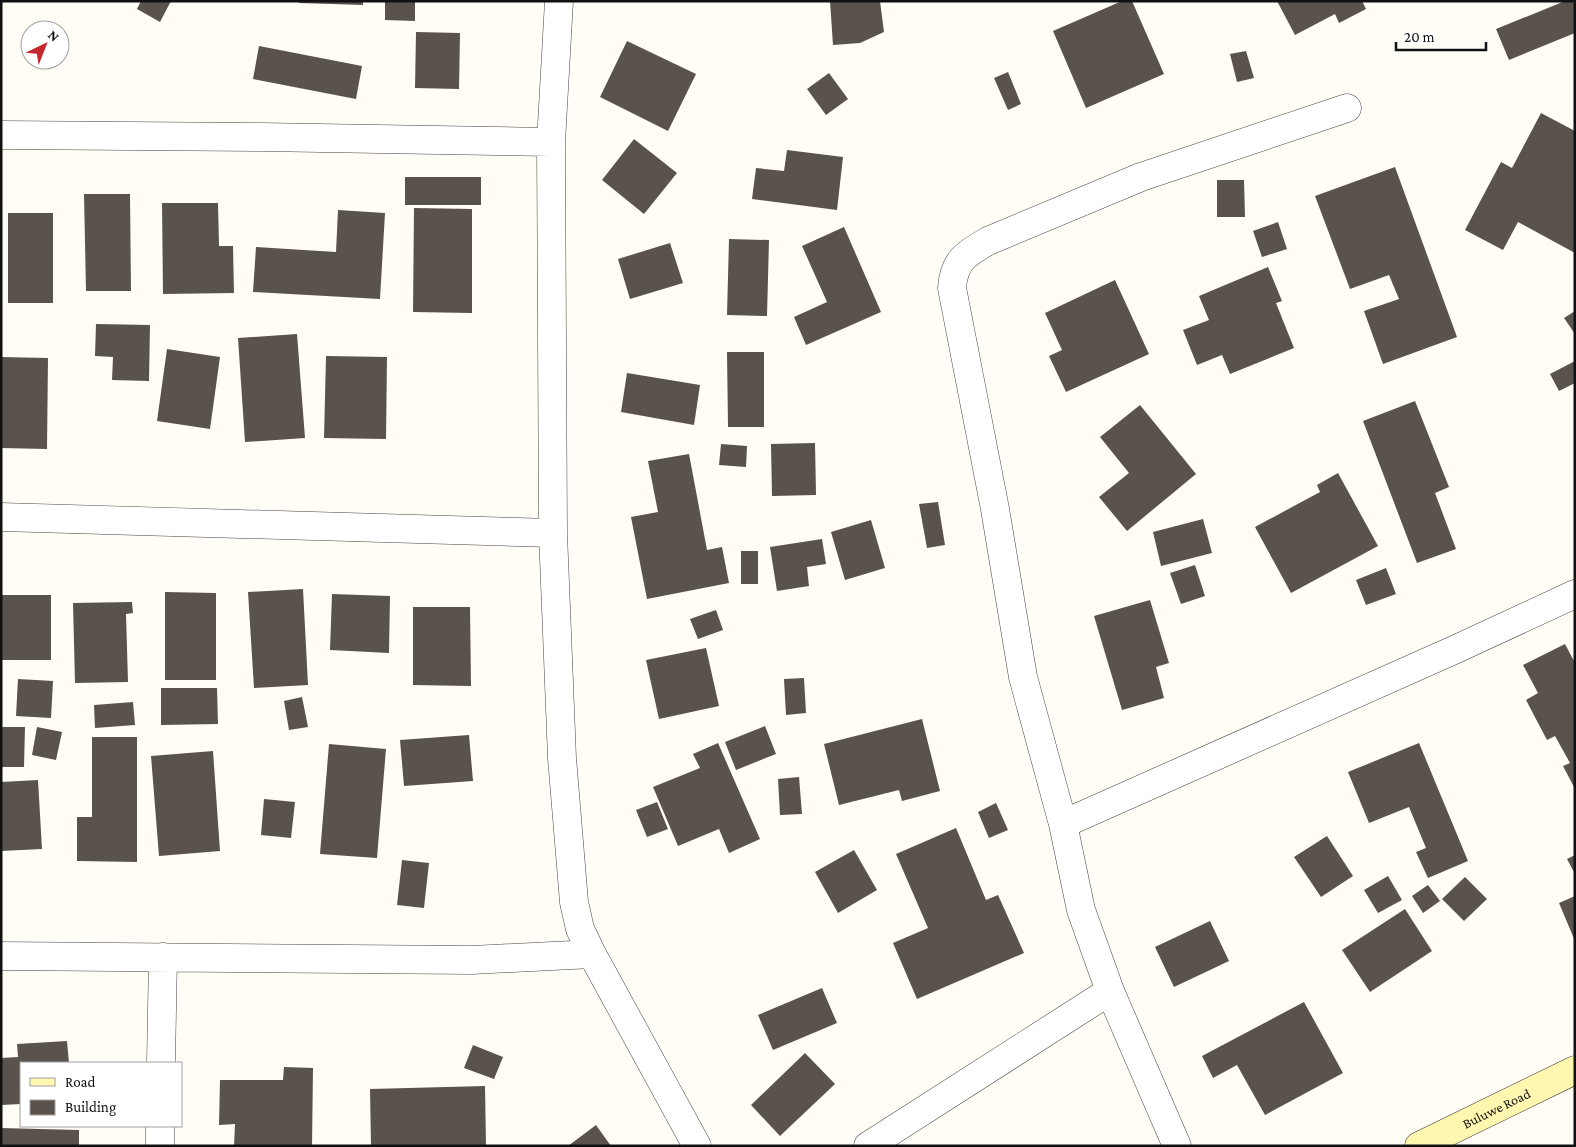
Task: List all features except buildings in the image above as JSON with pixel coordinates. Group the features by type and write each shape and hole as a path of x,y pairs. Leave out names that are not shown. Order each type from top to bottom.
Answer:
{"street":[{"path":"559,1 551,142 553,533 562,758 574,902 580,929 592,954 697,1146"},
{"path":"1176,1146 1110,991 1081,910 1063,824 1023,677 995,509 952,288 953,274 960,260 970,251 988,241 1142,177 1347,108"},
{"path":"1,135 551,142"},
{"path":"1,517 553,533"},
{"path":"1063,824 1454,650 1575,594"},
{"path":"1,956 472,960 592,954"},
{"path":"161,1062 163,957"},
{"path":"868,1146 1110,991"},
{"name":"Buluwe Road","path":"1419,1146 1575,1070"},
{"path":"160,1127 160,1146"}]}
